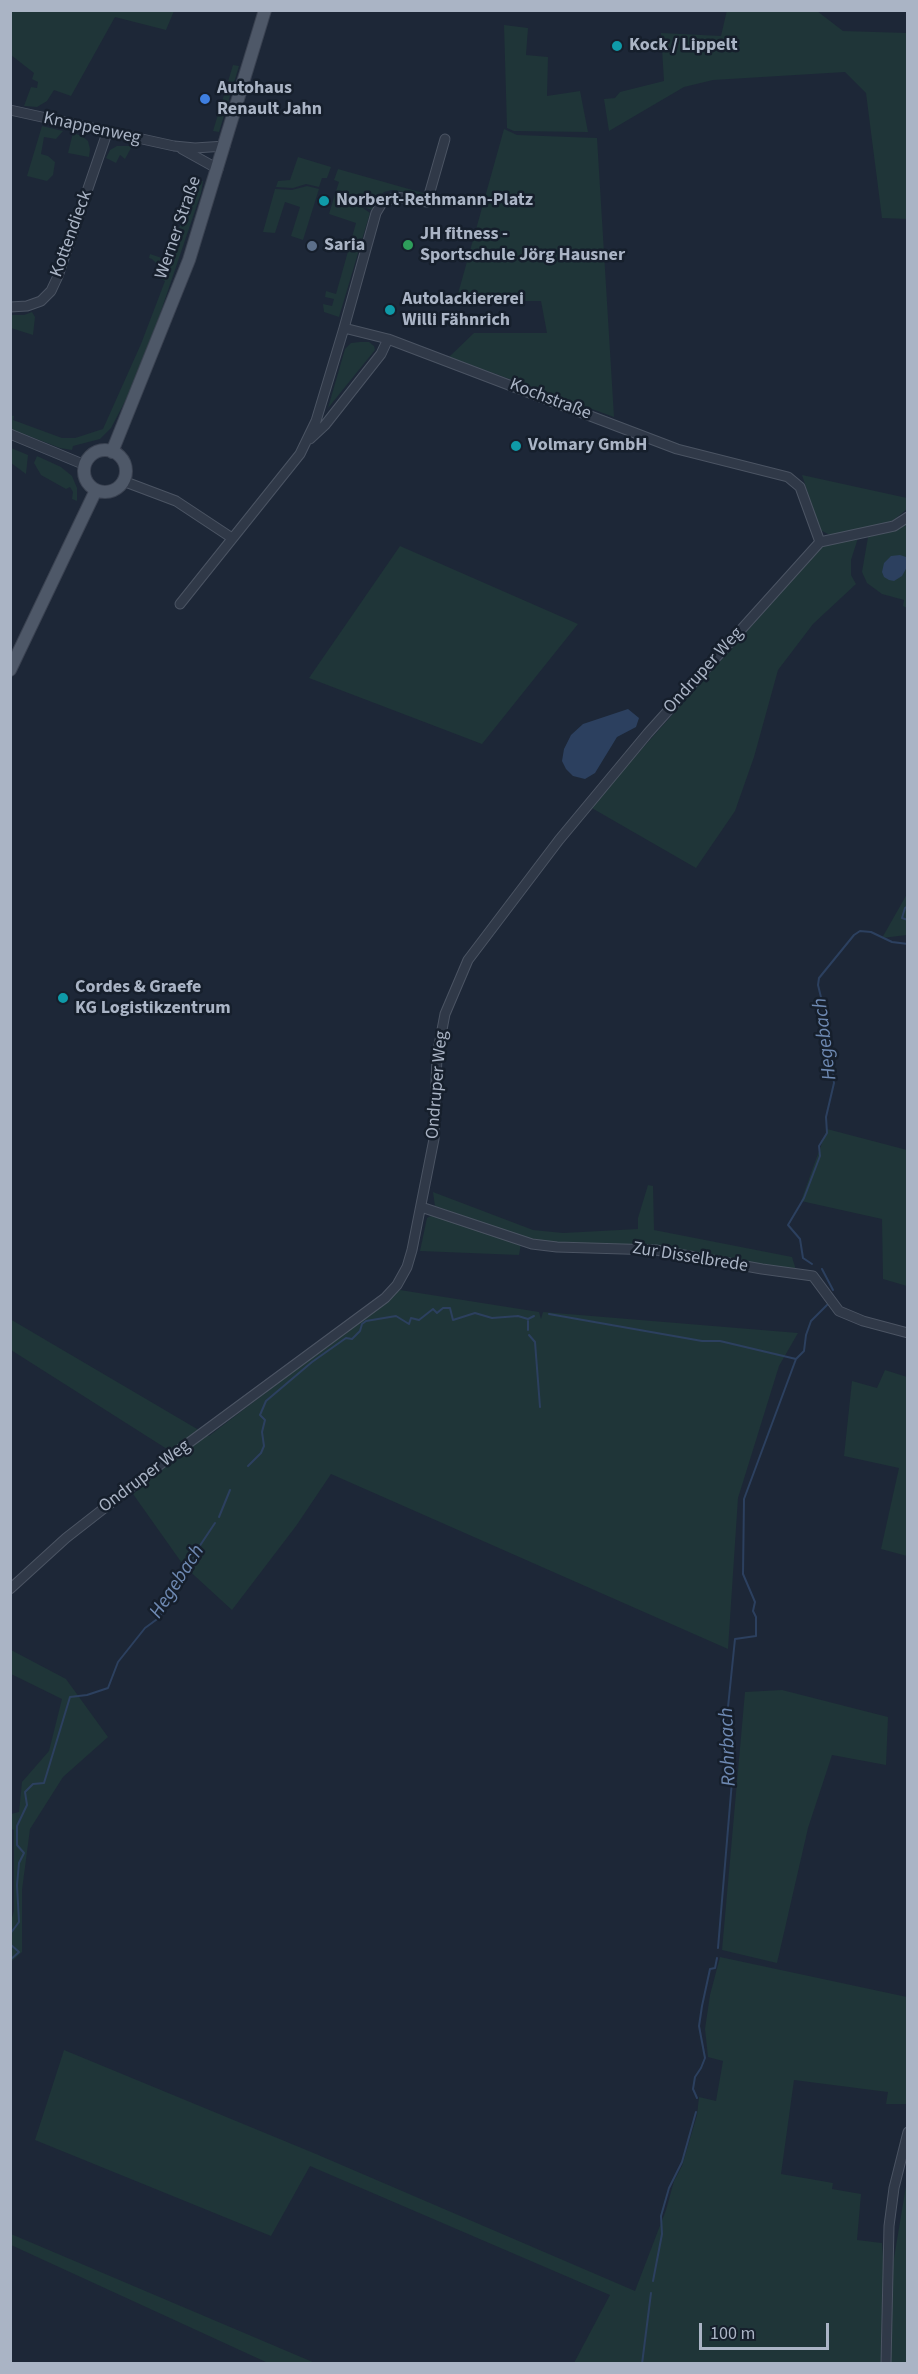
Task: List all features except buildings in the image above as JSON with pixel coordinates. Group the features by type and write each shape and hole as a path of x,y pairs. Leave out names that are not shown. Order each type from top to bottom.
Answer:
{"main road":[{"name":"Werner Straße","path":"112,452 189,260 265,10"},
{"path":"105,450 112,452 124,463 123,482 108,492 96,490 85,477 85,465 95,453 105,450"},
{"path":"10,670 96,490"}],"street":[{"name":"Knappenweg","path":"10,110 174,146 195,148 225,146"},
{"name":"Kottendieck","path":"10,307 27,306 41,301 51,291 107,133"},
{"path":"180,604 288,469 308,440 316,421 344,328 376,213 382,203 396,197 427,202 445,139"},
{"name":"Knappenweg","path":"174,146 218,169"},
{"name":"Kochstraße","path":"344,328 388,339 677,449 788,477 800,487 820,543"},
{"path":"308,440 325,425 381,354 388,339"},
{"path":"10,434 85,465"},
{"path":"123,482 176,501 232,538"},
{"path":"820,543 894,526 908,517"},
{"name":"Ondruper Weg","path":"10,1589 66,1538 171,1456 386,1298 397,1285 407,1267 434,1139 440,1035 452,993 468,960 560,840 648,733 820,543"},
{"name":"Zur Disselbrede","path":"421,1208 532,1244 656,1250 813,1276 839,1311 863,1322 908,1333"},
{"path":"886,2364 889,2226 894,2188 908,2132"}],"green space":[{"path":"727,10 817,11 843,31 907,33 907,219 882,218 866,93 845,72 713,80 684,87 609,131 604,99 615,98 620,92 664,81 661,33 721,36"},
{"path":"10,11 174,11 166,30 115,17 71,96 54,90 47,101 37,107 24,106 31,87 37,88 38,82 32,79 34,73 11,55"},
{"path":"504,25 528,28 526,55 548,57 547,96 580,91 588,132 514,131 507,128"},
{"path":"233,65 239,66 219,132 213,131"},
{"path":"42,126 63,131 56,139 44,137 41,154 55,162 53,175 47,181 27,176"},
{"path":"504,129 517,135 597,138 614,417 449,357 474,333 547,333 541,301 456,301"},
{"path":"73,133 88,141 89,157 68,153"},
{"path":"117,146 130,146 131,148 125,159 120,155 116,163 106,158 110,150"},
{"path":"298,157 331,167 327,178 322,178 319,187 306,184 293,188 276,187 278,181 290,180"},
{"path":"338,169 423,193 423,195 392,190 384,192 377,199 372,210 361,206 351,196 336,191 339,182 334,180"},
{"path":"196,180 203,181 201,193 158,320 132,388 111,428 100,439 73,446 72,450 60,448 11,429 10,415 14,416 13,420 62,438 75,438 103,429 141,344 165,281 154,276 153,274 158,274 160,271 160,267 149,258 150,254 168,260"},
{"path":"307,186 319,189 303,240 291,236 300,207 285,202 275,233 263,232 275,189 292,190"},
{"path":"335,194 350,199 370,213 339,317 324,312 323,304 332,306 334,299 325,297 326,291 336,294 356,223 329,214"},
{"path":"32,312 35,317 33,335 11,328 11,315 24,315"},
{"path":"369,342 375,350 328,408 345,349 351,343"},
{"path":"11,448 28,455 26,474 11,463"},
{"path":"37,456 61,467 72,476 77,488 77,501 72,499 73,492 70,487 66,489 41,475 34,463"},
{"path":"802,475 907,498 907,509 890,523 832,536 820,530"},
{"path":"907,522 907,608 903,606 904,600 882,594 867,583 862,572 868,537 892,531"},
{"path":"858,538 851,560 851,575 856,584 813,624 778,670 754,757 735,811 696,868 590,807 823,546"},
{"path":"400,546 578,624 482,744 309,678"},
{"path":"907,894 907,935 882,938"},
{"path":"827,1129 907,1150 907,1286 883,1279 882,1219 801,1201"},
{"path":"648,1185 653,1186 654,1230 792,1257 796,1270 657,1246 559,1244 533,1240 435,1206 433,1192 533,1230 563,1233 638,1229 638,1218"},
{"path":"434,1214 521,1244 519,1255 420,1251 427,1218"},
{"path":"400,1290 539,1312 541,1319 543,1312 798,1333 779,1366 738,1498 728,1649 331,1474 296,1526 232,1610 184,1566 133,1494 178,1456 11,1350 10,1319 209,1436"},
{"path":"885,1370 907,1377 907,1556 881,1549 899,1468 844,1456 852,1381 877,1388"},
{"path":"11,1650 66,1679 108,1737 63,1777 30,1829 22,1890 22,1952 11,1962 11,1921 14,1911 14,1830 11,1829 11,1814 19,1812 22,1782 49,1751 62,1699 11,1674"},
{"path":"782,1690 888,1717 886,1765 832,1755 808,1828 777,1963 722,1950 745,1692"},
{"path":"720,1957 907,1997 907,2104 886,2104 888,2092 794,2080 781,2174 833,2183 832,2189 861,2194 857,2240 882,2243 884,2268 892,2270 907,2180 907,2363 574,2363 610,2295 310,2166 271,2236 35,2140 64,2050 316,2154 635,2291 666,2210 674,2181 682,2166 697,2115 699,2097 716,2101 723,2061 708,2057 705,2029 710,1995"},
{"path":"11,2234 315,2363 268,2363 11,2245"}],"water":[{"path":"891,556 906,557 907,567 902,576 894,581 889,580 882,572 884,563"},
{"path":"628,709 639,718 636,727 617,737 595,773 585,779 573,776 562,761 564,749 571,735 583,724"}],"waterway":[{"name":"Hegebach","path":"908,906 902,918 908,920"},
{"name":"Hegebach","path":"812,1264 803,1258 800,1239 788,1225 804,1198 820,1156 819,1146 827,1133 826,1117 834,1083 827,1022 818,985 819,978 854,935 860,931 871,932 892,942 908,944"},
{"path":"822,1269 833,1290"},
{"name":"Hegebach","path":"549,1314 702,1341 720,1341 796,1359 804,1351 811,1321 829,1303"},
{"path":"248,1466 261,1453 264,1446 262,1432 265,1420 260,1415 266,1401 312,1362 346,1338 352,1339 366,1321 396,1316 409,1324 411,1318 419,1320 433,1309 437,1313 443,1308 450,1308 453,1320 475,1313 492,1318 518,1316 528,1319 534,1316"},
{"path":"528,1321 528,1330"},
{"path":"529,1335 535,1342 540,1407"},
{"name":"Rohrbach","path":"718,1948 732,1781 724,1717 728,1707 735,1639 756,1636 756,1617 753,1611 755,1602 743,1574 744,1499 796,1359"},
{"path":"219,1517 230,1490"},
{"name":"Hegebach","path":"10,1934 19,1922 17,1885 19,1863 24,1853 17,1845 17,1826 27,1805 25,1792 33,1784 44,1783 70,1697 87,1695 108,1688 118,1662 145,1628 160,1617 171,1592 191,1566 199,1547 215,1523"},
{"name":"Hegebach","path":"10,1944 19,1952 10,1960"},
{"name":"Rohrbach","path":"697,2098 693,2089 695,2077 705,2058 699,2026 710,1969 715,1968 717,1958"},
{"name":"Rohrbach","path":"653,2281 662,2234 661,2216 669,2188 682,2162 696,2112"},
{"name":"Rohrbach","path":"642,2364 651,2293"}],"place":[{"name":"Kock / Lippelt","path":"617,46"},
{"name":"Autohaus Renault Jahn","path":"205,99"},
{"name":"Norbert-Rethmann-Platz","path":"324,201"},
{"name":"JH fitness - Sportschule Jörg Hausner","path":"408,245"},
{"name":"Saria","path":"312,246"},
{"name":"Autolackiererei Willi Fähnrich","path":"390,310"},
{"name":"Volmary GmbH","path":"516,446"},
{"name":"Cordes & Graefe KG Logistikzentrum","path":"63,998"}]}
